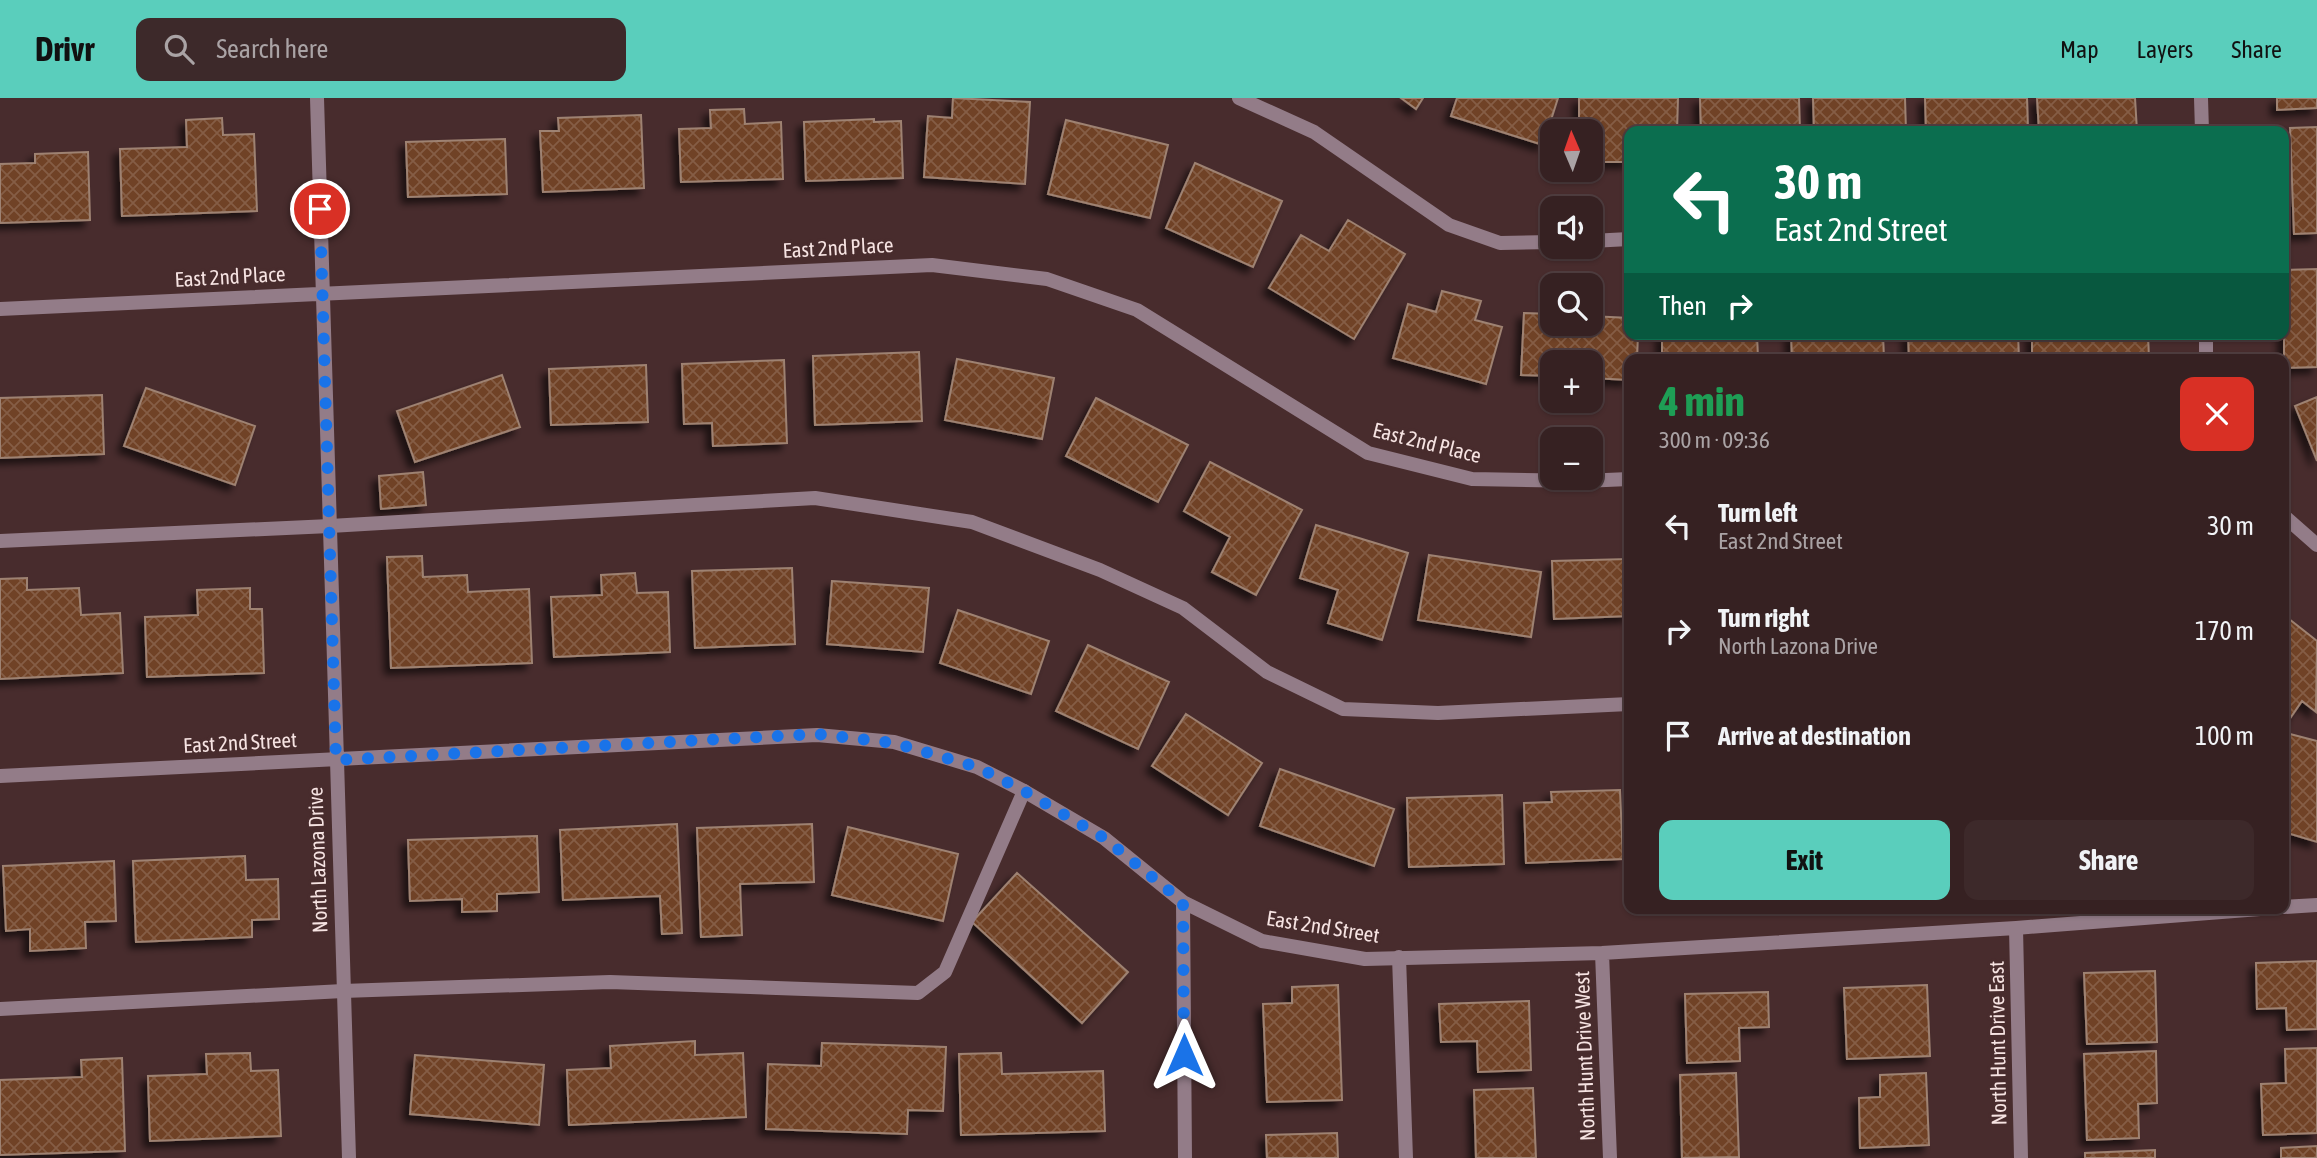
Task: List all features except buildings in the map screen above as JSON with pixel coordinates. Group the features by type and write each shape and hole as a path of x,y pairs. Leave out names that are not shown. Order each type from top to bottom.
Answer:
{"street":[{"name":"North Lazona Drive","path":"317,98 349,1158"},
{"path":"1239,98 1314,132 1449,225 1500,243 1540,242"},
{"path":"2201,98 2202,126"},
{"path":"1603,240 1624,239"},
{"name":"East 2nd Place","path":"0,309 932,265 1047,279 1137,310 1368,453 1472,479 1624,479"},
{"path":"0,541 330,526 815,498 972,522 1100,570 1183,608 1268,672 1343,709 1438,713 1624,704"},
{"path":"2289,520 2317,545"},
{"name":"East 2nd Street","path":"0,776 817,734 894,743 977,767 1024,791 1104,838 1183,902 1262,941 1365,959 1602,953 2016,928 2185,914"},
{"path":"0,1009 343,991 610,982 918,993 945,972 1024,791"},
{"path":"1183,902 1185,1158"},
{"path":"2289,907 2317,905"},
{"name":"North Hunt Drive East","path":"2016,928 2021,1158"},
{"name":"North Hunt Drive West","path":"1602,953 1610,1158"},
{"path":"1399,957 1406,1158"}],"route":[{"path":"320,209 336,760 817,734 894,743 977,767 1104,838 1183,902 1184,1055"}]}
